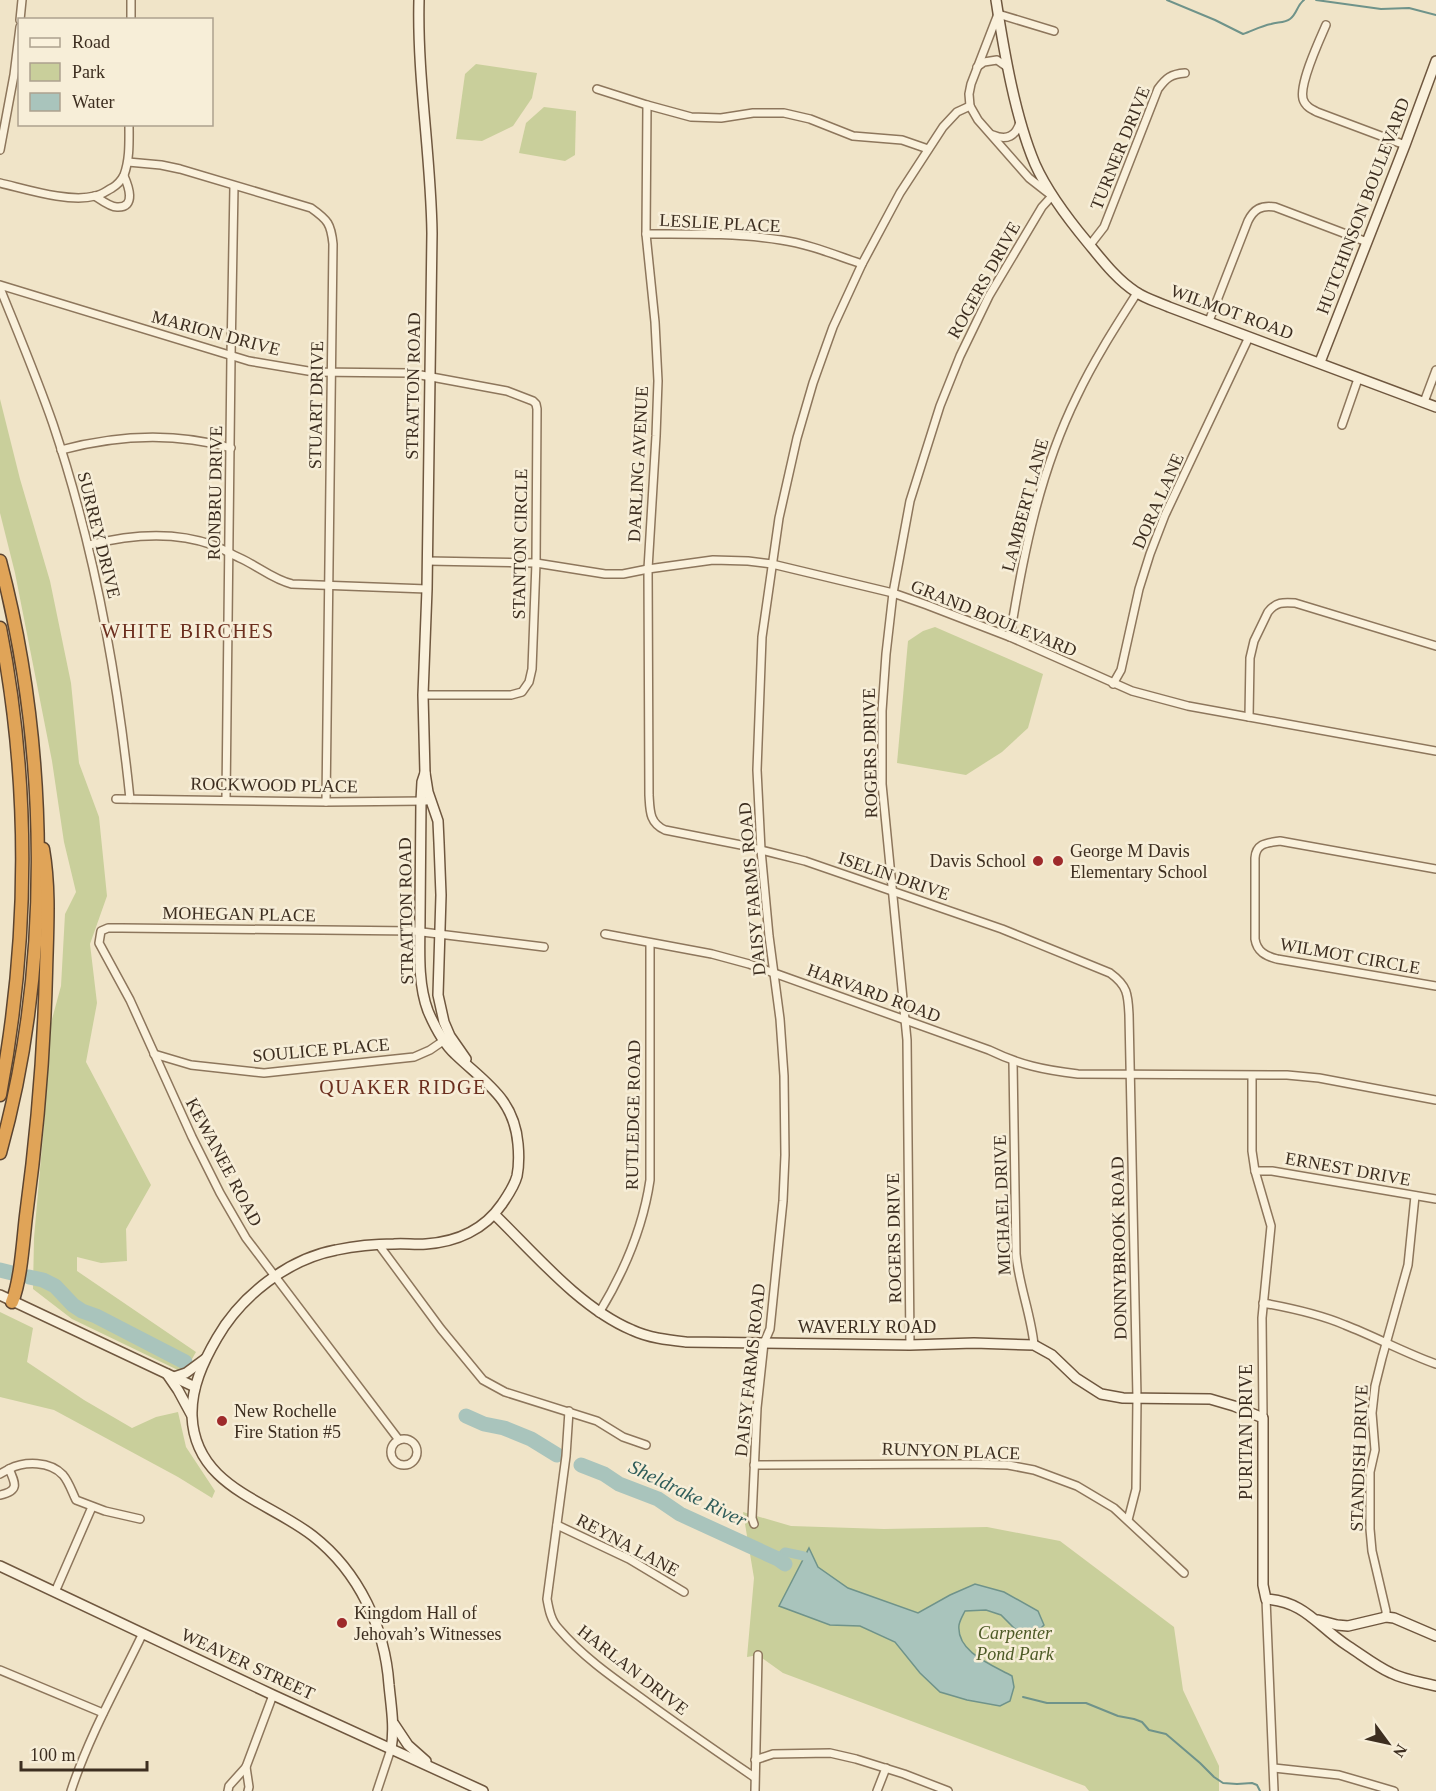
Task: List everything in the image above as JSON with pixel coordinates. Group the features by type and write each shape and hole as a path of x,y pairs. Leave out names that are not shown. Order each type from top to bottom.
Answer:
{"highway":[{"path":"0,561 15,631 28,711 36,813 35,934 27,1025 10,1115 0,1153"},
{"path":"0,628 17,740 23,864 17,978 0,1095"},
{"path":"12,1302 18,1283 30,1184 39,1097 44,1013 47,949 46,870 36,813"}],"street":[{"path":"20,18 22,0"},
{"path":"131,0 131,18"},
{"name":"STRATTON ROAD","path":"377,1791 391,1749 393,1735 388,1676 382,1641 370,1608 352,1578 331,1552 313,1536 221,1479 198,1445 192,1416 195,1387 207,1357 236,1310 256,1291 275,1277 315,1255 338,1249 447,1241 481,1226 495,1215 510,1193 519,1167 517,1130 512,1115 501,1095 472,1068 447,1039 427,1009 421,979 420,932 426,801 422,782 425,773 423,694 427,589 432,212 418,34 419,0"},
{"name":"WILMOT ROAD","path":"996,0 1020,121 1036,165 1052,196 1107,266 1137,293 1169,307 1436,407"},
{"path":"970,106 969,94 976,68 998,14 1054,32"},
{"path":"1326,25 1302,88 1304,101 1317,112 1405,145"},
{"path":"0,150 18,43"},
{"path":"976,68 984,62 997,60 1009,69"},
{"name":"HUTCHINSON BOULEVARD","path":"1320,362 1436,61"},
{"name":"TURNER DRIVE","path":"1090,245 1104,227 1158,89 1166,78 1173,74 1185,73"},
{"path":"597,89 691,117 707,119 770,112 794,114 853,136 902,140 928,148"},
{"name":"DARLING AVENUE","path":"647,105 646,234 655,322 658,381 648,569 649,795 651,817 655,824"},
{"name":"WILMOT ROAD","path":"970,106 978,120 1029,178 1052,196"},
{"name":"DAISY FARMS ROAD","path":"754,1524 752,1518 757,1408 764,1343 770,1329 780,1237 785,1155 784,1076 761,850 757,770 762,636 779,518 805,410 833,327 861,264 928,148 952,116 970,106"},
{"path":"990,134 1003,139 1010,137 1015,134 1020,121"},
{"path":"0,183 67,197 95,196 116,185 124,176 128,162 129,126"},
{"name":"STUART DRIVE","path":"128,162 161,165 311,208 328,222 331,228 333,244 332,372 326,802"},
{"path":"95,196 110,206 118,207 127,204 130,193 124,176"},
{"name":"RONBRU DRIVE","path":"226,800 234,186"},
{"name":"ROGERS DRIVE","path":"910,1345 906,1040 882,784 882,711 893,593 910,501 940,406 952,376 989,296 1042,207 1052,196"},
{"path":"1209,321 1248,221 1262,206 1275,207 1366,242"},
{"name":"LESLIE PLACE","path":"646,234 712,234 783,240 826,251 861,264"},
{"name":"MARION DRIVE","path":"0,287 249,361 314,372 410,373 430,376"},
{"name":"SURREY DRIVE","path":"0,287 33,367 89,544 118,693 130,799"},
{"name":"LAMBERT LANE","path":"1010,637 1028,538 1055,449 1088,374 1137,293"},
{"name":"DORA LANE","path":"1113,684 1121,670 1136,601 1150,554 1249,337"},
{"path":"1424,402 1436,370"},
{"name":"STANTON CIRCLE","path":"423,694 511,695 522,692 529,682 532,669 536,563 536,404 507,391 430,376"},
{"path":"1342,425 1358,379"},
{"path":"61,450 117,439 167,437 212,442 231,448"},
{"path":"89,544 140,536 164,536 204,543 246,561 284,582 329,587 427,589"},
{"name":"GRAND BOULEVARD","path":"427,561 536,563 605,574 623,574 713,561 772,564 893,593 1010,637 1132,691 1188,706 1436,751"},
{"path":"1250,717 1252,648 1268,612 1280,602 1295,603 1436,646"},
{"name":"ROCKWOOD PLACE","path":"116,799 426,801"},
{"name":"STRATTON ROAD","path":"426,801 438,821 439,832 441,895 438,995 447,1039"},
{"name":"ISELIN DRIVE","path":"655,824 665,830 805,861 1012,933 1110,973 1117,978"},
{"name":"WILMOT CIRCLE","path":"1436,869 1280,841 1264,843 1255,851 1255,939 1256,945 1264,954 1277,959 1436,986"},
{"name":"MOHEGAN PLACE","path":"114,969 99,943 101,931 108,928 420,932"},
{"path":"420,932 544,947"},
{"name":"HARVARD ROAD","path":"605,934 712,954 749,964 989,1050 1013,1062 1048,1070 1078,1074 1319,1078 1436,1100"},
{"name":"RUTLEDGE ROAD","path":"599,1313 637,1237 647,1198 650,1170 650,943"},
{"name":"KEWANEE ROAD","path":"114,969 192,1137 246,1238 399,1440"},
{"name":"DONNYBROOK ROAD","path":"1117,978 1123,983 1128,996 1131,1075 1137,1398 1136,1489 1128,1520"},
{"name":"SOULICE PLACE","path":"154,1054 191,1065 264,1073 414,1057 447,1039"},
{"name":"MICHAEL DRIVE","path":"1013,1062 1016,1254 1018,1275 1033,1328 1034,1345"},
{"name":"PURITAN DRIVE","path":"1252,1076 1252,1151 1270,1226 1263,1303 1263,1575 1274,1791"},
{"name":"ERNEST DRIVE","path":"1255,1171 1272,1171 1436,1199"},
{"name":"STANDISH DRIVE","path":"1386,1617 1372,1551 1370,1529 1370,1472 1375,1450 1372,1413 1375,1386 1408,1265 1415,1196"},
{"name":"WAVERLY ROAD","path":"495,1215 599,1313 634,1331 656,1338 686,1342 910,1345 974,1342 1034,1345"},
{"path":"379,1245 441,1329 483,1380 505,1392 597,1421 622,1437 646,1445"},
{"path":"0,1295 195,1387"},
{"path":"1263,1303 1320,1315 1436,1364"},
{"path":"1034,1345 1052,1355 1076,1378 1093,1390 1111,1397 1210,1400 1234,1406 1263,1418"},
{"path":"171,1376 186,1373 207,1357"},
{"path":"171,1376 192,1416"},
{"name":"HARLAN DRIVE","path":"569,1411 566,1456 547,1599 550,1614 557,1628 604,1671 754,1777"},
{"path":"0,1474 19,1464 35,1463 50,1467 62,1474 76,1500 92,1507 140,1519"},
{"name":"RUNYON PLACE","path":"754,1465 966,1464 1008,1465 1034,1470 1062,1479 1114,1508 1184,1573"},
{"path":"0,1496 13,1490 15,1486 15,1480 9,1469"},
{"path":"55,1592 92,1507"},
{"name":"REYNA LANE","path":"557,1525 629,1559 684,1592"},
{"name":"WEAVER STREET","path":"0,1566 483,1791"},
{"path":"1266,1599 1287,1602 1316,1619 1342,1642 1391,1673 1436,1686"},
{"path":"1316,1619 1348,1626 1386,1617 1394,1618 1436,1636"},
{"path":"71,1791 76,1773 103,1713 143,1633"},
{"path":"755,1791 758,1655"},
{"path":"0,1670 103,1713"},
{"path":"228,1791 229,1786 246,1767 273,1695"},
{"path":"392,1719 408,1745 435,1768"},
{"path":"755,1761 773,1754 830,1753 886,1768 948,1791"},
{"path":"246,1767 248,1791"},
{"path":"877,1791 886,1768"},
{"path":"1274,1768 1339,1775 1394,1791"}],"green space":[{"path":"476,64 537,73 532,98 513,126 482,141 456,139 465,74"},
{"path":"544,107 576,111 575,155 565,161 519,153 526,123"},
{"path":"0,399 20,479 50,581 71,683 79,763 99,817 107,896 90,944 97,1003 86,1062 151,1185 126,1229 127,1261 101,1263 77,1257 77,1271 196,1352 184,1373 72,1319 33,1289 34,1238 45,1112 48,1034 61,986 65,914 76,892 64,842 52,761 15,573 0,513"},
{"path":"935,627 1043,674 1028,728 1002,752 966,775 897,763 908,641 923,631"},
{"path":"0,1312 33,1328 27,1362 84,1400 132,1428 156,1417 178,1412 186,1447 215,1491 212,1498 178,1477 54,1410 0,1397"},
{"name":"Carpenter Pond Park","path":"743,1512 791,1526 884,1529 987,1527 1060,1541 1174,1627 1183,1690 1219,1766 1219,1791 1089,1791 1085,1786 783,1673 758,1655 747,1657 754,1578"}],"water":[{"path":"809,1548 818,1567 848,1588 918,1613 975,1584 1004,1592 1038,1611 1044,1625 1034,1635 1016,1630 1001,1615 986,1610 965,1611 959,1623 963,1643 969,1650 1012,1676 1014,1687 1010,1701 1000,1706 940,1692 920,1673 895,1642 860,1626 830,1625 779,1606"}],"waterway":[{"path":"1167,0 1243,34 1288,20 1304,0"},
{"path":"1316,0 1381,9 1409,8 1436,15"},
{"name":"Sheldrake River","path":"0,1270 12,1273"},
{"name":"Sheldrake River","path":"29,1277 55,1286 82,1311 185,1362"},
{"name":"Sheldrake River","path":"466,1416 531,1439 557,1455"},
{"name":"Sheldrake River","path":"581,1465 604,1474 619,1484 658,1499 680,1514 785,1564"},
{"name":"Sheldrake River","path":"778,1559 785,1552 804,1556"},
{"name":"Sheldrake River","path":"1023,1697 1047,1703 1086,1703 1118,1716 1142,1722 1149,1730 1166,1734 1223,1783 1252,1783 1257,1785 1260,1791"}],"place":[{"name":"Davis School","path":"1038,861"},
{"name":"George M Davis Elementary School","path":"1058,861"},
{"name":"New Rochelle Fire Station #5","path":"222,1421"},
{"name":"Kingdom Hall of Jehovah’s Witnesses","path":"342,1623"}],"district":[{"name":"WHITE BIRCHES","path":"188,631"},
{"name":"QUAKER RIDGE","path":"403,1087"}]}
